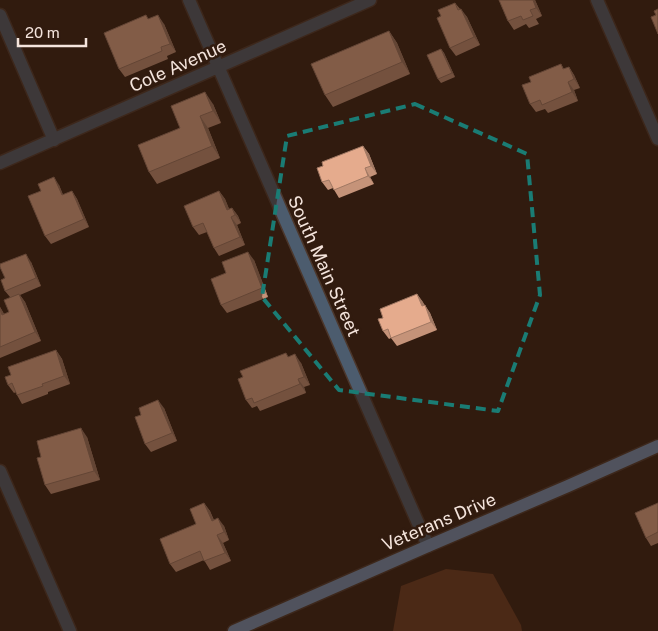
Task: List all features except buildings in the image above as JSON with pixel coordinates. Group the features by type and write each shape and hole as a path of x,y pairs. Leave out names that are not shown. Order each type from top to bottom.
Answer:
{"main road":[{"name":"Veterans Drive","path":"234,631 658,446"}],"street":[{"name":"South Main Street","path":"189,0 428,546"},
{"name":"Cole Avenue","path":"0,163 370,0"},
{"path":"597,0 658,140"},
{"path":"0,14 54,140"},
{"path":"0,471 70,631"}],"highlighted area":[{"path":"415,104 527,154 540,295 498,411 339,390 262,297 287,136"}],"shaded area":[{"path":"446,569 493,574 521,625 522,631 393,631 401,586"}]}
